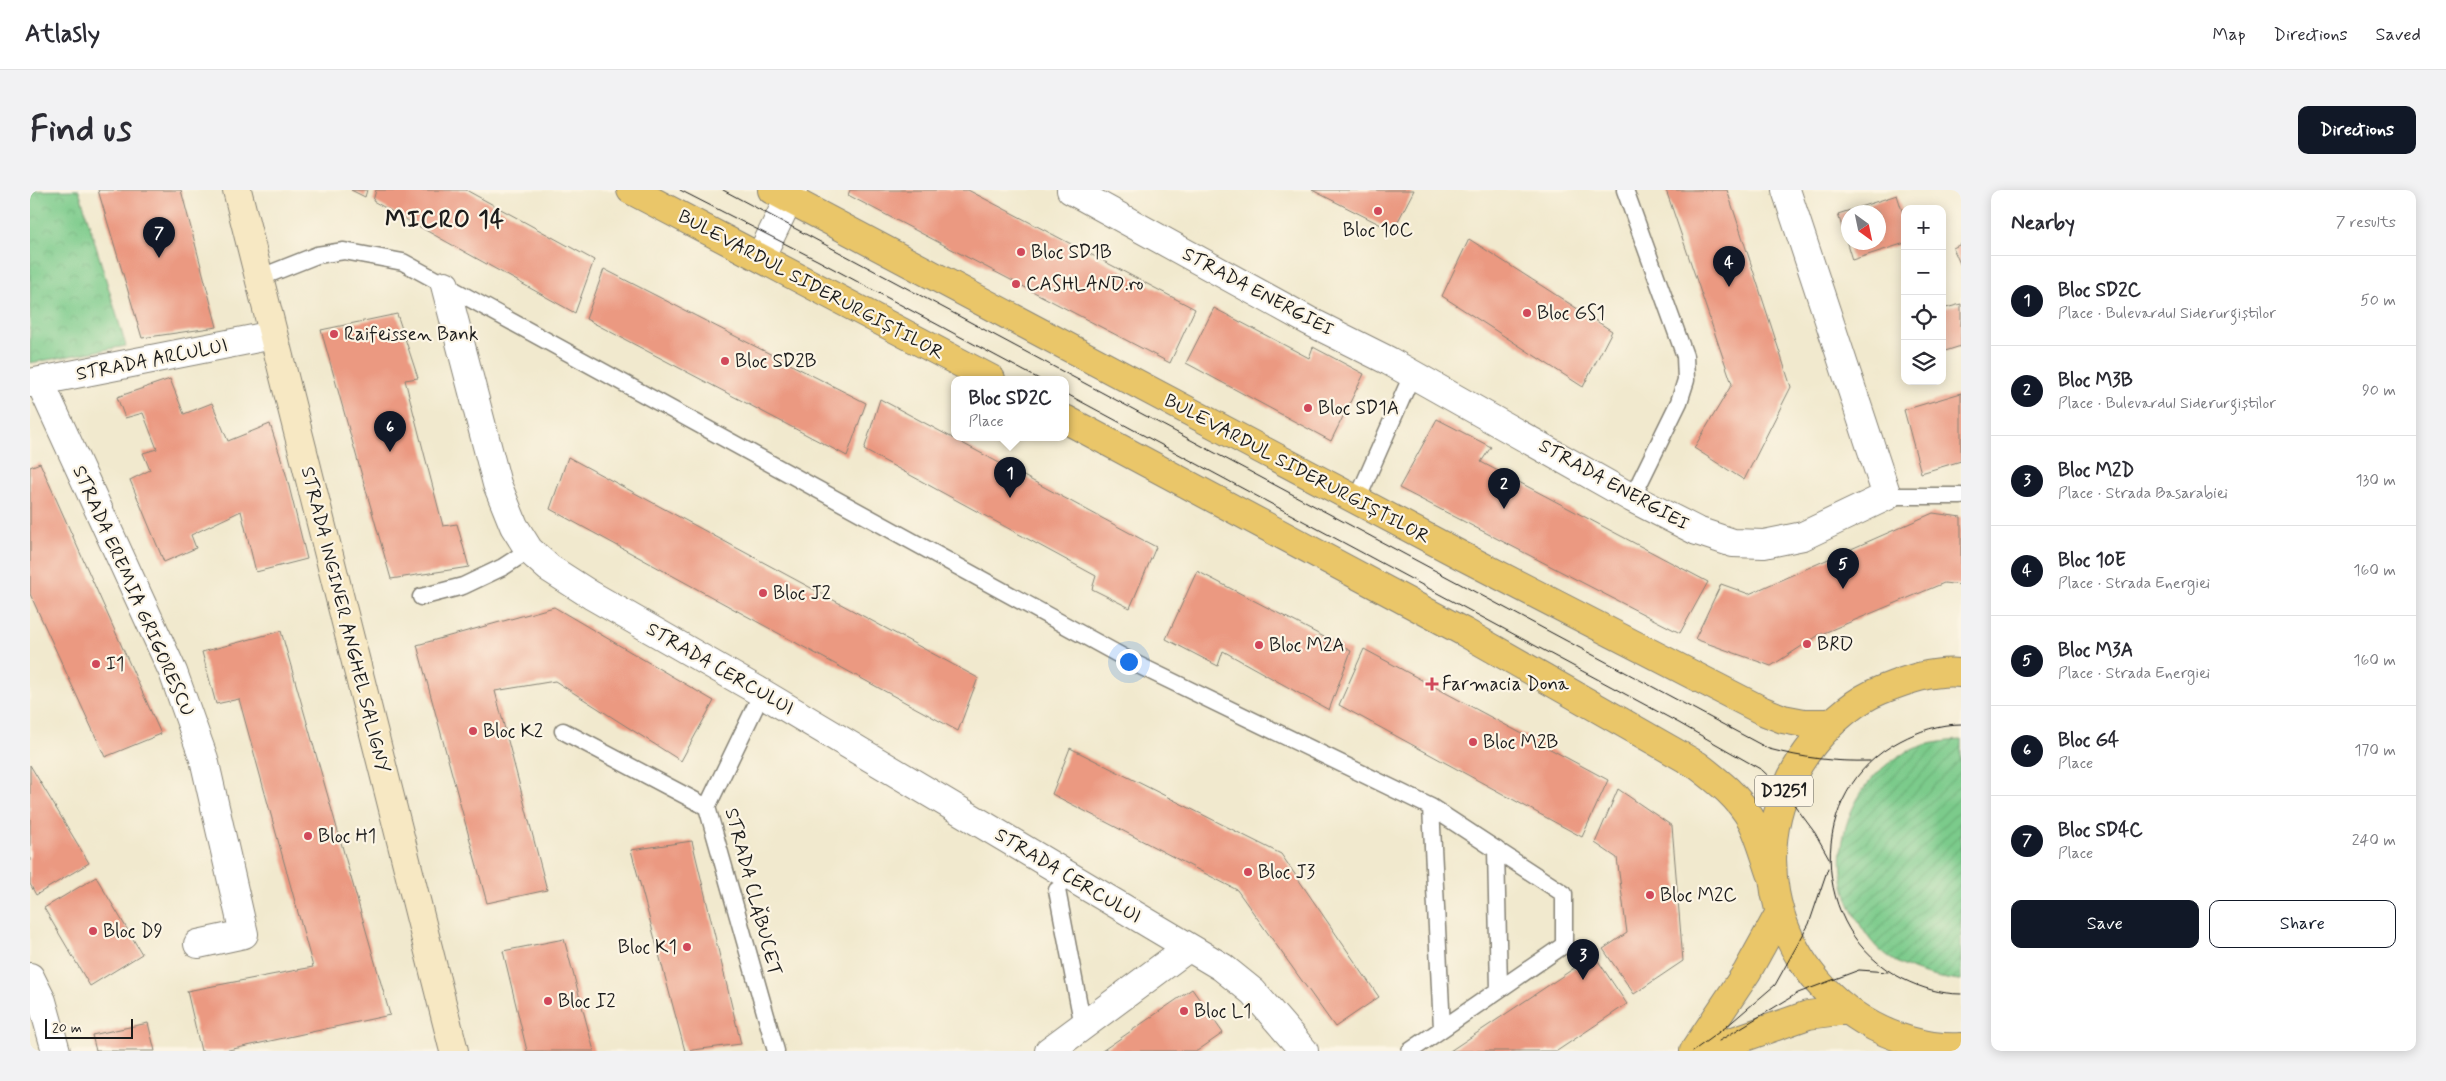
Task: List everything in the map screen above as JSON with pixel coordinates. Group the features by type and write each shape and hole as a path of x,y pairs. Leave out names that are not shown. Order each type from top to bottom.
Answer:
{"main road":[{"name":"STRADA INGINER ANGHEL SALIGNY","path":"237,190 454,1051"},
{"name":"BULEVARDUL SIDERURGIȘTILOR","path":"631,190 761,256 985,376"},
{"name":"BULEVARDUL SIDERURGIȘTILOR","path":"785,193 1357,500 1763,711 1783,719 1804,723 1831,723"},
{"path":"1069,421 1456,628 1697,765 1724,786 1740,803 1752,821 1772,873"},
{"name":"DJ251","path":"1961,672 1907,679 1866,696 1831,723 1802,757 1784,791 1773,832 1772,873 1779,914 1794,950 1819,985 1846,1010 1879,1030 1915,1042 1961,1047"},
{"path":"1694,1051 1747,972 1779,914"},
{"path":"1706,1051 1808,1015 1846,1010"}],"street":[{"name":"STRADA ENERGIEI","path":"1071,190 1526,436 1632,498 1697,530 1733,543 1764,544 1803,536 1887,496"},
{"path":"1786,190 1887,496"},
{"path":"761,256 785,193"},
{"name":"STRADA CERCULUI","path":"445,285 497,484 514,526 529,550 549,568 591,595 762,693 1222,967 1252,992 1304,1051"},
{"name":"STRADA ARCULUI","path":"35,382 274,335"},
{"name":"STRADA EREMIA GRIGORESCU","path":"35,382 173,672 204,759 244,934 198,944"},
{"path":"1049,1051 1188,948"},
{"path":"30,977 42,1000 56,1051"}],"lane":[{"path":"1625,190 1685,356 1686,380 1678,402 1632,498"},
{"path":"259,278 317,255 344,251 403,262 1134,663 1431,807 1564,894 1564,945 1410,1051"},
{"path":"1357,500 1412,375"},
{"path":"1887,496 1961,496"},
{"path":"421,598 463,586 503,567 529,550"},
{"name":"STRADA CLĂBUCET","path":"762,693 707,807 776,1051"},
{"path":"563,731 707,807"},
{"path":"1431,807 1442,1028"},
{"path":"1496,849 1499,989"},
{"path":"1057,890 1083,1026"}],"green space":[{"path":"79,190 126,346 30,363 30,191"},
{"path":"1961,740 1961,981 1959,981 1930,976 1913,970 1896,962 1876,947 1862,928 1852,909 1844,887 1841,864 1843,841 1849,818 1858,798 1872,779 1889,763 1909,751 1935,743"}],"building":[{"path":"98,190 181,190 217,327 142,338"},
{"path":"351,190 367,190 365,197"},
{"path":"376,190 466,190 594,260 575,313 373,201"},
{"name":"Bloc SD1B","path":"850,190 968,190 1195,309 1170,363 848,195"},
{"name":"Bloc 10C","path":"1312,190 1414,190 1393,231"},
{"path":"1666,190 1727,190 1791,387 1744,480 1694,448 1732,384"},
{"path":"1897,195 1901,208 1901,244 1886,249 1886,205 1866,205"},
{"path":"1841,213 1841,224 1838,214"},
{"name":"Bloc GS1","path":"1469,239 1612,331 1583,387 1442,296"},
{"path":"1961,244 1961,266 1953,248"},
{"path":"1849,250 1883,250 1852,260"},
{"name":"Bloc SD2B","path":"604,269 866,403 847,456 586,319"},
{"path":"1961,304 1961,346 1946,351 1946,340 1946,308"},
{"name":"Bloc SD1A","path":"1214,308 1309,358 1313,347 1364,374 1331,441 1186,363"},
{"path":"397,314 418,378 405,380 443,526 457,524 469,567 391,579 321,330"},
{"path":"170,379 184,414 212,403 228,441 270,424 286,474 307,559 256,572 241,511 191,535 196,548 164,562 130,480 150,470 143,453 157,449 143,413 125,418 117,397"},
{"path":"1961,393 1961,461 1921,473 1904,410"},
{"path":"880,399 951,437 951,441 958,441 1156,547 1130,608 1092,589 1096,576 864,450"},
{"path":"1437,419 1491,447 1481,462 1708,582 1680,633 1399,488"},
{"name":"Bloc J2","path":"568,457 978,678 958,731 550,509"},
{"name":"I1","path":"40,463 161,734 105,757 30,594 30,467"},
{"path":"1933,513 1961,517 1961,585 1944,583 1819,635 1771,666 1695,639 1721,584 1749,594"},
{"name":"Bloc M2A","path":"1197,571 1351,651 1329,710 1223,651 1218,666 1166,639"},
{"name":"Bloc K2","path":"554,607 714,701 681,761 555,681 495,691 547,890 487,903 417,645"},
{"name":"Bloc H1","path":"281,631 390,1015 224,1051 201,1051 187,991 313,967 239,699 216,704 202,652"},
{"name":"Bloc M2B","path":"1364,649 1608,780 1582,837 1339,705"},
{"name":"Bloc J3","path":"1070,748 1281,854 1379,997 1335,1027 1237,890 1052,794"},
{"name":"Bloc D9","path":"30,765 89,863 36,895 30,884"},
{"name":"Bloc M2C","path":"1618,789 1672,826 1683,961 1634,994 1603,949 1627,933 1617,858 1595,843"},
{"name":"Bloc K1","path":"692,841 741,1044 685,1051 631,850"},
{"name":"Bloc D9","path":"96,877 142,954 90,986 44,908"},
{"name":"Bloc I2","path":"564,939 594,1051 527,1051 503,951"},
{"path":"1594,955 1627,1004 1557,1051 1450,1051"},
{"name":"Bloc L1","path":"1192,989 1223,1033 1197,1051 1102,1051"},
{"path":"148,1023 155,1051 96,1051 92,1035"}],"tram line":[{"path":"680,190 817,260 1033,376"},
{"path":"723,190 1769,749 1819,759 1870,761"},
{"path":"1069,395 1679,723 1762,770 1784,791 1815,833 1829,858"},
{"path":"1961,724 1937,727 1914,734 1900,741 1869,763 1847,792 1834,825 1830,861 1835,896 1849,929 1872,957 1903,979 1917,985 1939,992 1961,994"},
{"path":"1693,1051 1726,1027 1775,985 1809,924 1828,868"},
{"path":"1719,1041 1798,993 1859,970 1888,972"}],"place":[{"name":"Bloc 10C","path":"1378,211"},
{"name":"Bloc SD1B","path":"1021,252"},
{"name":"Bloc SD4C","path":"159,258"},
{"name":"CASHLAND.ro","path":"1016,284"},
{"name":"Bloc 10E","path":"1729,287"},
{"name":"Bloc GS1","path":"1527,313"},
{"name":"Raifeissen Bank","path":"334,334"},
{"name":"Bloc SD2B","path":"725,361"},
{"name":"Bloc SD1A","path":"1308,408"},
{"name":"Bloc G4","path":"390,452"},
{"name":"Bloc SD2C","path":"1010,498"},
{"name":"Bloc M3B","path":"1504,509"},
{"name":"Bloc M3A","path":"1843,589"},
{"name":"Bloc J2","path":"763,593"},
{"name":"BRD","path":"1807,644"},
{"name":"Bloc M2A","path":"1259,645"},
{"name":"I1","path":"96,664"},
{"name":"Farmacia Dona","path":"1432,684"},
{"name":"Bloc K2","path":"473,731"},
{"name":"Bloc M2B","path":"1473,742"},
{"name":"Bloc H1","path":"308,836"},
{"name":"Bloc J3","path":"1248,872"},
{"name":"Bloc M2C","path":"1650,895"},
{"name":"Bloc D9","path":"93,931"},
{"name":"Bloc K1","path":"687,947"},
{"name":"Bloc M2D","path":"1583,980"},
{"name":"Bloc I2","path":"548,1001"},
{"name":"Bloc L1","path":"1184,1011"}],"district":[{"name":"MICRO 14","path":"445,220"}]}
